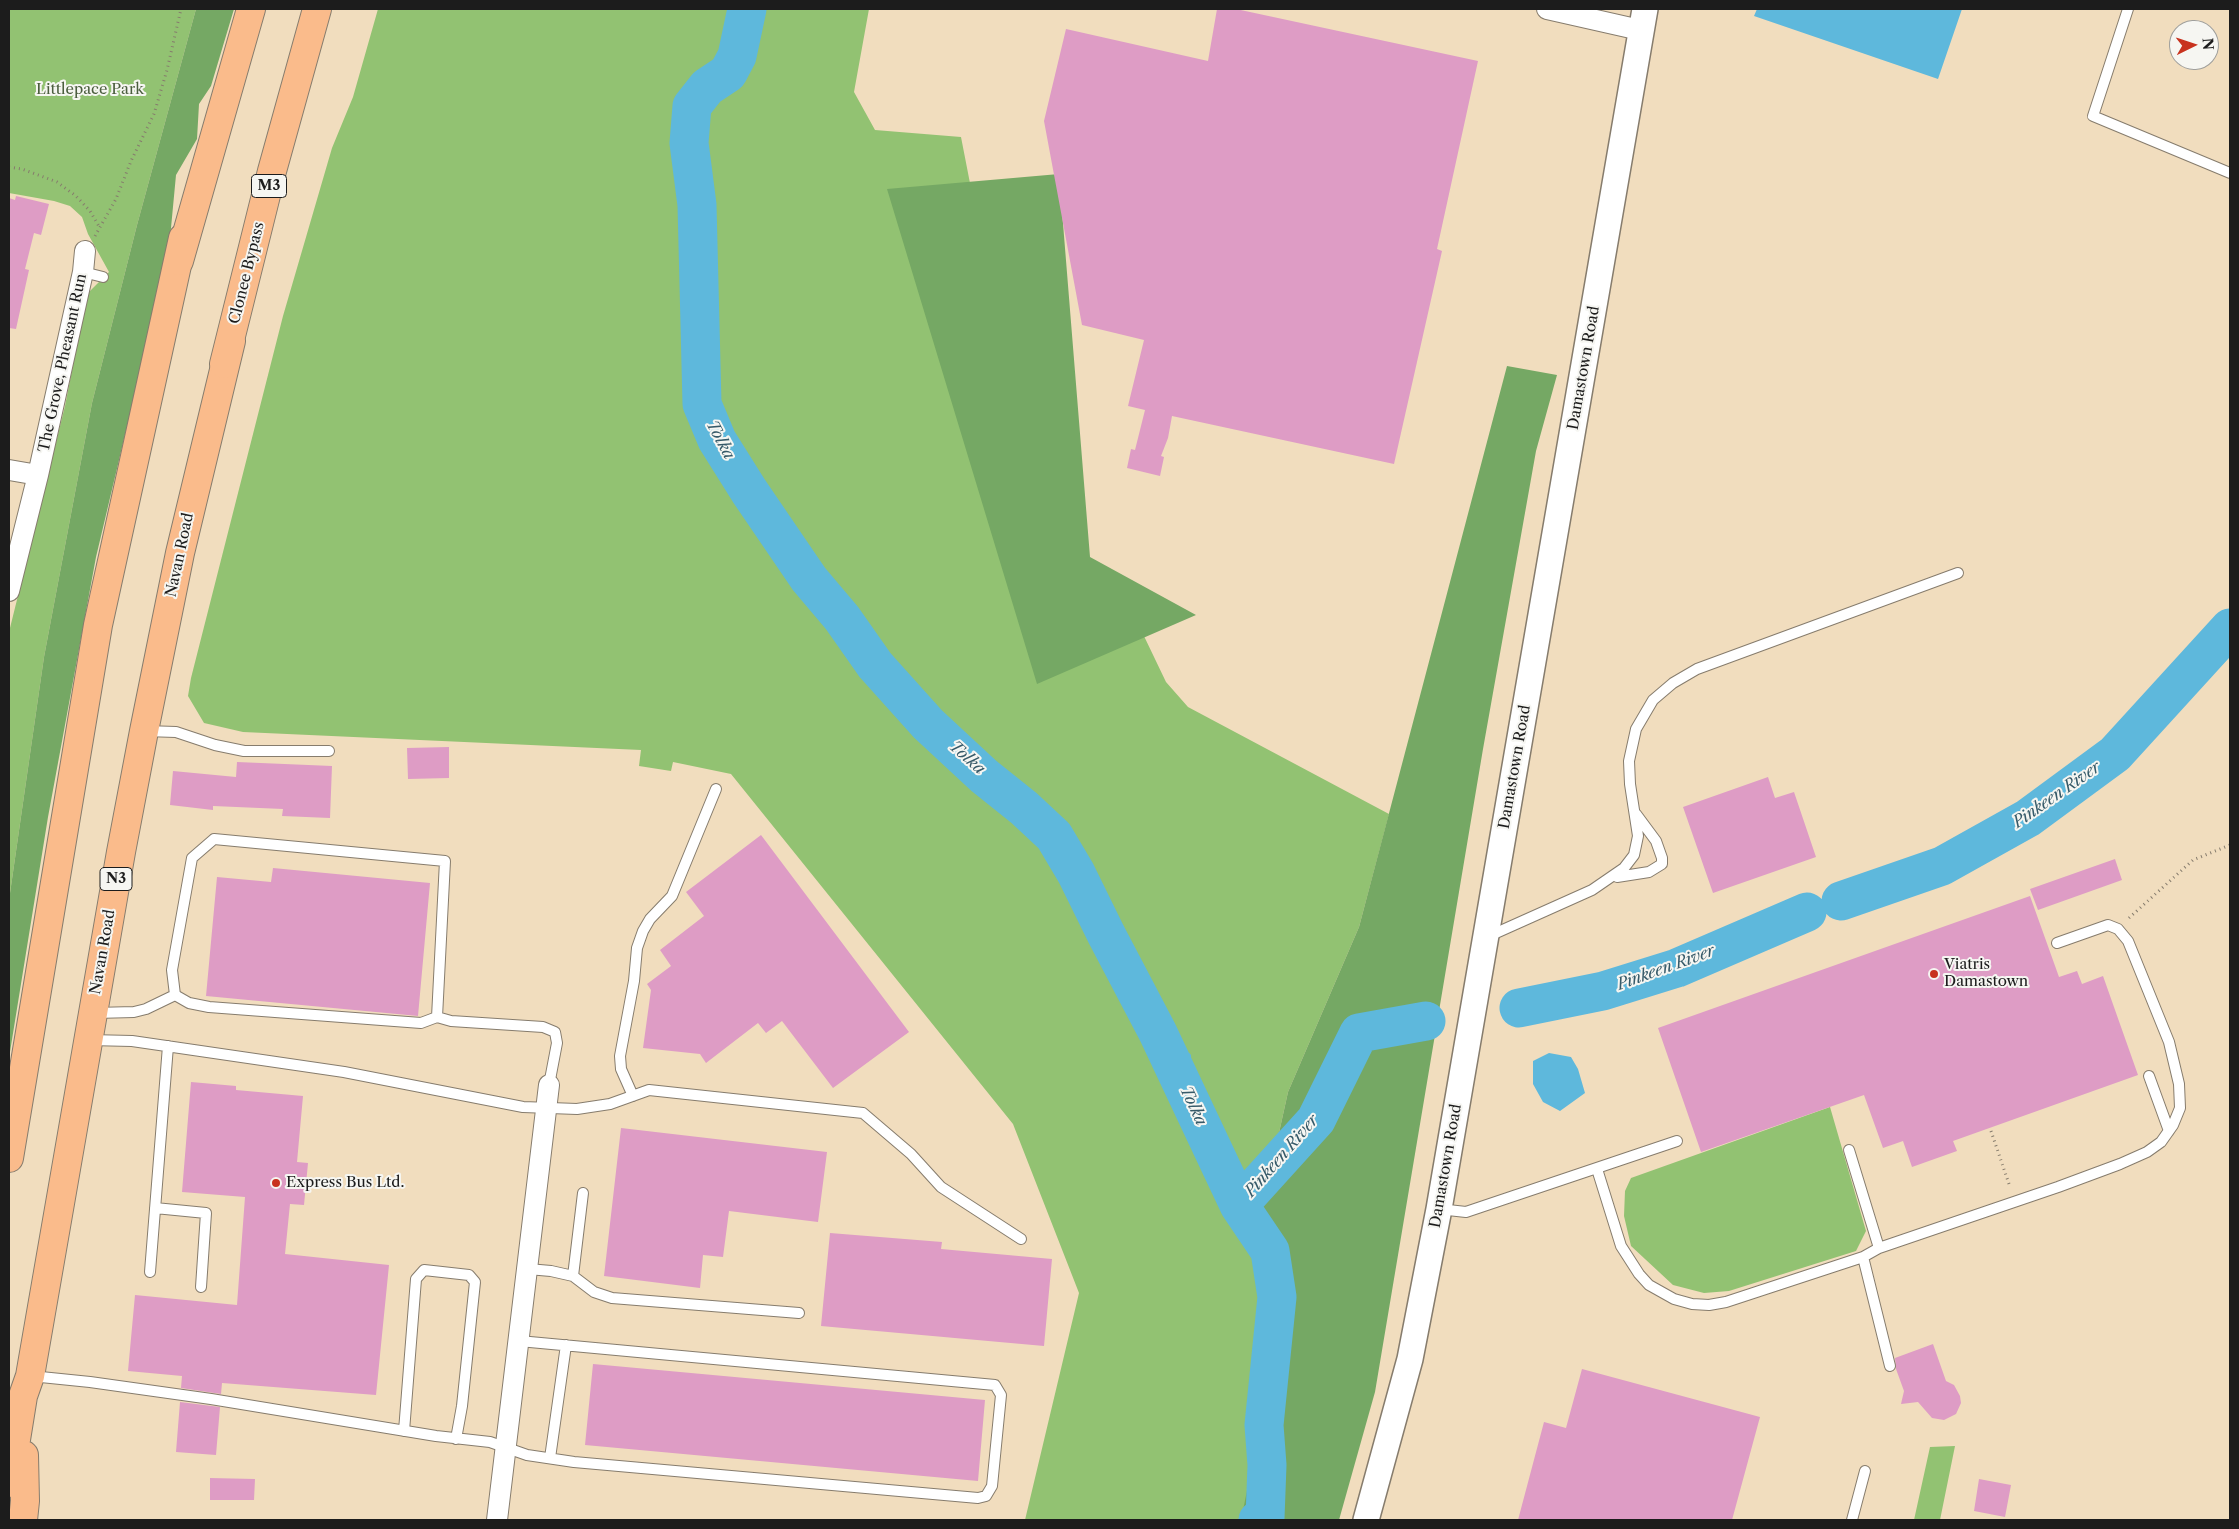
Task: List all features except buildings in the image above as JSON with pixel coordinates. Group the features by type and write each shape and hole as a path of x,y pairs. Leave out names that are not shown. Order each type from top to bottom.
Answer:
{"highway":[{"path":"9,1158 98,625 179,260 205,128 239,9"},
{"path":"179,260 251,9"},
{"name":"Clonee Bypass","path":"224,364 272,171 318,9"},
{"path":"224,364 329,9"},
{"name":"Navan Road","path":"26,1386 144,731 180,553 224,364"},
{"path":"22,1520 25,1501 26,1386"},
{"name":"N3","path":"9,1483 26,1386"}],"street":[{"path":"1547,9 1642,19"},
{"name":"Damastown Road","path":"1368,1520 1410,1359 1439,1209 1590,334 1642,19"},
{"name":"The Grove, Pheasant Run","path":"9,591 38,475 83,272 85,251"},
{"path":"9,470 38,475"},
{"path":"497,1520 549,1085"}],"lane":[{"path":"2128,9 2093,116 2230,173"},
{"path":"83,272 103,276"},
{"path":"1486,938 1592,890 1624,868 1634,855 1638,836 1629,761 1636,729 1653,700 1673,682 1697,669 1958,573"},
{"path":"144,731 176,732 215,745 244,750 329,751"},
{"path":"633,1096 621,1069 620,1056 634,980 637,948 643,931 650,920 672,896 716,789"},
{"path":"1607,880 1622,875 1649,872 1662,864 1662,858 1656,841 1634,811"},
{"path":"175,995 172,970 192,858 214,840 445,861 437,1018"},
{"path":"1597,1169 1621,1246 1630,1263 1649,1285 1674,1299 1692,1304 1709,1305 1726,1302 1863,1257 1879,1248 2120,1164 2161,1142 2169,1132 2180,1108 2179,1084 2169,1042 2128,941 2118,929 2108,925 2057,943"},
{"path":"93,1013 134,1012 146,1009 175,995"},
{"path":"175,995 189,1003 209,1007 421,1023 437,1018 451,1021 543,1027 555,1032 557,1043 549,1085"},
{"path":"88,1040 132,1041 344,1072 510,1105 546,1109 577,1109 602,1105 649,1090 863,1113 911,1154 941,1187 1020,1239"},
{"path":"150,1272 168,1046"},
{"path":"2149,1076 2169,1132"},
{"path":"1439,1209 1466,1212 1677,1141"},
{"path":"1849,1150 1879,1248"},
{"path":"573,1276 583,1193"},
{"path":"155,1208 206,1213 201,1287"},
{"path":"1863,1257 1890,1366"},
{"path":"404,1431 416,1279 424,1270 469,1275 475,1282 462,1406 456,1439"},
{"path":"528,1270 551,1271 573,1276 594,1292 612,1298 799,1313"},
{"path":"26,1386 90,1382 211,1399 456,1439 490,1442 527,1456 978,1498 986,1496 992,1486 1001,1395 995,1384 519,1341"},
{"path":"550,1458 566,1345"},
{"path":"1852,1520 1865,1471"}],"path":[{"path":"85,251 116,199 131,161 154,114 167,70 181,9"},
{"path":"9,167 22,169 57,182 76,196 90,210 100,228"},
{"path":"2118,929 2193,860 2230,845"},
{"path":"1991,1130 2014,1202"}],"green space":[{"name":"Littlepace Park","path":"9,9 196,9 137,225 92,403 44,657 9,900 9,632 65,406 87,294 109,272 88,234 82,217 70,206 54,201 9,193"},
{"path":"196,9 234,9 211,86 199,104 197,139 176,175 169,249 96,557 48,817 9,1058 9,900 44,657 92,403 137,225"},
{"path":"378,9 741,9 736,34 722,66 699,88 684,117 685,171 694,238 690,396 709,438 772,544 902,705 956,764 1018,811 1051,842 1085,902 1244,1222 1268,1265 1272,1300 1266,1354 1257,1520 1025,1520 1079,1293 1013,1124 731,774 673,762 671,771 639,766 641,750 243,732 204,723 188,696 283,316 332,148 353,97"},
{"path":"759,9 869,9 854,92 875,130 961,137 1025,466 1143,634 1166,682 1188,707 1389,814 1359,927 1288,1092 1273,1160 1252,1204 1241,1169 1109,903 1057,819 959,741 820,574 722,429 708,393 714,264 713,222 694,150 696,127 705,107 731,91 755,34"},
{"path":"1059,174 1090,557 1196,615 1037,684 887,189"},
{"path":"1507,366 1557,375 1536,451 1483,749 1375,1392 1339,1520 1241,1520 1290,1281 1252,1204 1273,1160 1288,1092 1359,927"},
{"path":"1830,1107 1866,1231 1856,1251 1729,1291 1704,1293 1673,1285 1631,1246 1624,1216 1625,1191 1631,1178"},
{"path":"1955,1446 1940,1520 1914,1520 1930,1447"}],"water":[{"path":"1757,9 1962,9 1938,79 1754,16"},
{"path":"1549,1053 1571,1057 1578,1069 1585,1093 1560,1111 1543,1102 1533,1084 1533,1061"}],"waterway":[{"name":"Tolka","path":"747,9 737,56 728,73 707,87 692,106 689,143 697,205 702,404 717,440 749,491 809,579 842,618 875,665 928,724 984,776 1024,808 1054,836 1076,873 1158,1033 1239,1205 1270,1251 1277,1297 1264,1425 1267,1465 1265,1518 1258,1520"},
{"name":"Pinkeen River","path":"1841,901 1942,866 2028,818 2115,754 2230,628"},
{"name":"Pinkeen River","path":"1519,1008 1603,991 1677,968 1807,912"},
{"name":"Pinkeen River","path":"1239,1205 1316,1120 1359,1033 1426,1021"},
{"path":"1173,1064 1188,1056"}],"place":[{"name":"Viatris Damastown","path":"1934,974"},
{"name":"Express Bus Ltd.","path":"276,1183"}]}
